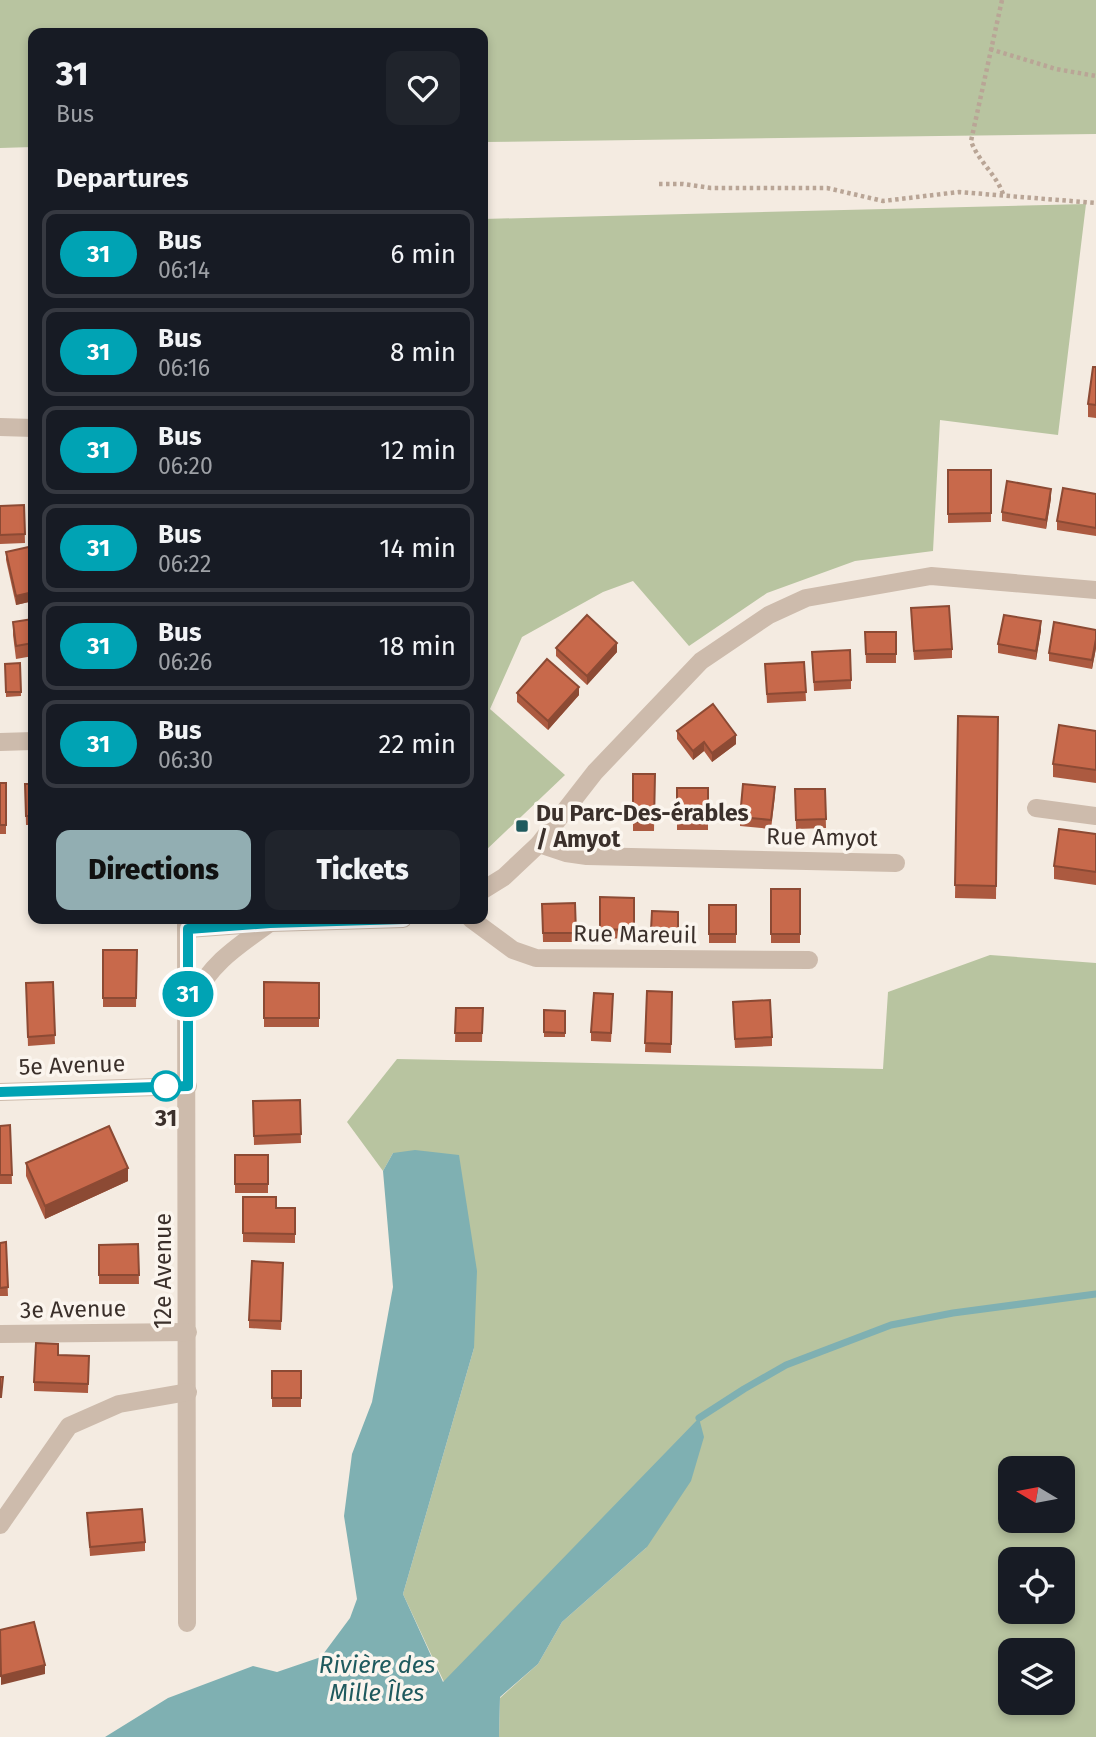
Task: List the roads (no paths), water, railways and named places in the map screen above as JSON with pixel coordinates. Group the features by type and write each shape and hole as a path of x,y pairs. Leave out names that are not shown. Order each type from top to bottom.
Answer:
{"street":[{"path":"0,428 28,428"},
{"path":"488,887 504,877 539,844 595,772 701,661 769,615 806,598 931,576 1096,590"},
{"path":"0,742 28,741"},
{"path":"1036,808 1096,817"},
{"name":"Rue Amyot","path":"539,844 566,853 587,856 896,863"},
{"name":"12e Avenue","path":"187,924 187,1623"},
{"path":"188,1008 200,985 221,958 261,924"},
{"name":"Rue Mareuil","path":"478,924 513,950 536,958 809,960"},
{"name":"5e Avenue","path":"0,1092 188,1086"},
{"name":"3e Avenue","path":"0,1334 188,1332"},
{"path":"0,1525 69,1426 119,1404 188,1392"}],"water":[{"name":"Rivière des Mille Îles","path":"415,1150 459,1155 477,1271 474,1348 403,1594 443,1682 699,1418 704,1437 691,1481 647,1547 562,1622 538,1664 500,1697 499,1737 105,1737 168,1698 253,1666 277,1672 321,1657 350,1618 357,1599 344,1516 352,1454 372,1402 393,1287 383,1171 393,1153"}],"waterway":[{"path":"699,1418 786,1365 891,1325 953,1313 1096,1294"}],"place":[{"name":"Du Parc-Des-érables / Amyot","path":"522,826"},
{"name":"31","path":"166,1086"}]}
